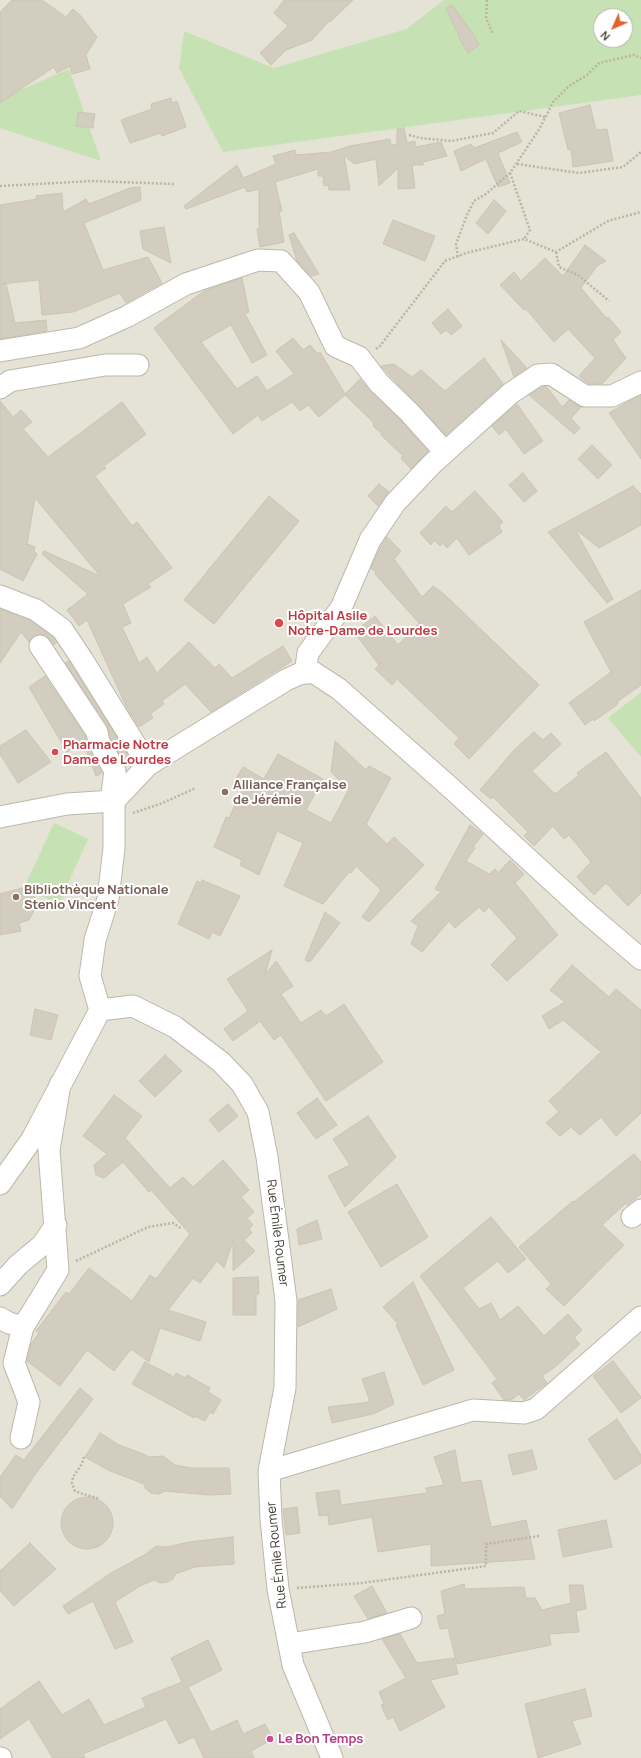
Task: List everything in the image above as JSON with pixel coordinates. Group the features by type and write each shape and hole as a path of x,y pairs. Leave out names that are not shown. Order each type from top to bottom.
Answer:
{"street":[{"path":"0,350 79,338 128,316 186,284 258,260 281,261 309,292 335,346 359,357 379,383 409,412 445,452"},
{"path":"0,388 10,381 105,365 138,365"},
{"path":"305,673 308,653 342,608 370,540 395,504 445,452 511,393 538,375 551,374 585,396 612,396 641,382"},
{"path":"0,596 36,610 62,629 148,765"},
{"path":"0,1184 32,1139 100,1010 90,976 95,940 108,899 114,848 113,806 115,771 99,742 97,732 40,646"},
{"path":"113,806 148,765 286,680 299,674 313,672 339,690 452,789 587,913 641,959"},
{"path":"0,817 66,804 113,806"},
{"name":"Rue Émile Roumer","path":"100,1010 134,1006 175,1027 220,1062 242,1084 258,1112 267,1157 286,1301 285,1388 269,1472 271,1519 278,1589 293,1664 332,1758"},
{"path":"21,1438 29,1402 14,1363 23,1327 58,1270 56,1225 49,1150 60,1084"},
{"path":"0,1285 18,1265 42,1245 56,1225"},
{"path":"269,1472 473,1410 524,1413 536,1409 641,1317"},
{"path":"0,1318 9,1323 23,1327"},
{"path":"289,1644 365,1632 411,1618"}],"path":[{"path":"487,0 486,18 493,34"},
{"path":"458,257 456,244 466,215 474,201 486,194 510,172 540,128 553,102 569,86 587,76 599,63 634,55 641,58"},
{"path":"409,135 420,138 451,141 493,133 519,111 545,117"},
{"path":"516,164 579,173 623,167 641,152"},
{"path":"510,172 530,230 524,239"},
{"path":"0,186 92,181 174,184"},
{"path":"556,252 608,221 641,212"},
{"path":"359,357 380,346 445,261 524,239 556,252"},
{"path":"556,252 559,266 578,275 609,301"},
{"path":"113,806 141,812 196,788"},
{"path":"58,1270 148,1227 173,1223 182,1229"},
{"path":"84,1456 82,1464 73,1477 72,1483 75,1491 80,1494 100,1499"},
{"path":"278,1589 362,1583 486,1566 486,1544 539,1536"}],"shaded area":[{"path":"0,0 444,0 406,29 274,68 184,31 179,68 590,101 641,95 641,692 609,718 641,757 641,1758 0,1758"}],"green space":[{"path":"444,0 641,0 641,95 223,152 179,68 184,31 274,68 406,29"},
{"path":"69,69 101,161 0,128 0,99"},
{"path":"641,692 641,757 608,718"},
{"path":"54,823 88,839 59,904 24,888"}],"building":[{"path":"12,0 42,0 66,17 73,9 80,15 97,37 86,55 90,69 72,74 70,66 57,73 54,67 0,103 0,12"},
{"path":"284,0 353,0 330,22 330,20 312,40 286,50 271,65 260,53 288,26 274,13"},
{"path":"452,5 474,35 479,45 468,53 446,8"},
{"path":"171,98 172,103 177,101 186,127 162,136 161,133 130,143 121,120 152,109 151,104"},
{"path":"590,105 596,130 607,129 613,161 573,167 571,149 568,150 559,113"},
{"path":"78,112 95,114 93,128 76,126"},
{"path":"404,128 407,143 415,141 416,147 441,142 447,156 423,162 423,165 412,165 415,188 398,189 398,168 379,186 376,159 354,164 344,155 350,190 329,190 328,185 324,186 323,176 318,176 318,169 275,182 282,211 279,211 284,242 260,247 257,229 259,229 259,189 247,192 245,187 186,209 184,206 237,165 243,178 276,164 273,156 295,150 296,155 332,152 350,146 390,139 391,145 397,144 397,129"},
{"path":"517,132 522,142 498,153 510,183 498,187 486,159 461,171 454,151 471,144 474,148"},
{"path":"140,187 141,200 84,223 103,270 148,257 162,283 126,303 120,293 73,312 42,315 39,280 0,284 0,205 37,199 36,196 62,193 63,212 86,199 89,204 130,188"},
{"path":"494,200 506,211 488,234 476,223"},
{"path":"393,220 435,236 425,261 383,244"},
{"path":"164,227 171,263 143,249 140,231"},
{"path":"294,233 319,274 311,276 297,261 289,235"},
{"path":"585,245 606,261 597,266 581,288 607,319 608,317 621,332 613,340 626,358 602,384 589,384 579,376 595,358 568,329 554,342 526,309 524,310 500,285 514,272 521,281 545,258 563,276"},
{"path":"242,278 249,312 245,314 267,355 252,363 231,325 201,342 237,389 257,376 267,391 294,374 276,351 293,338 303,350 310,345 318,354 320,352 345,394 360,379 428,451 411,469 401,458 403,456 374,427 373,422 345,395 319,417 308,405 300,411 292,402 262,421 258,415 233,434 154,328 204,291"},
{"path":"6,283 15,323 46,320 47,331 0,339 0,284"},
{"path":"448,309 462,326 451,335 446,330 441,334 432,323"},
{"path":"501,340 527,368 514,377"},
{"path":"484,358 503,384 446,435 381,366 394,364 412,377 421,370 445,391"},
{"path":"546,386 562,407 569,400 581,407 571,418 580,428 574,434 529,395"},
{"path":"641,395 641,459 609,413"},
{"path":"0,401 13,417 21,410 32,422 23,429 48,457 122,402 146,434 104,466 106,468 95,476 132,526 137,522 172,568 148,584 151,587 123,604 131,623 122,627 139,663 147,657 157,673 189,642 215,668 219,664 232,678 283,646 292,661 211,712 185,684 162,701 164,704 150,714 153,718 139,727 127,708 87,620 79,626 67,610 88,594 42,554 44,551 100,576 35,498 27,544 35,547 34,552 37,554 23,581 0,569"},
{"path":"517,404 543,441 524,454 506,429 499,435 492,426"},
{"path":"592,445 612,465 598,479 578,459"},
{"path":"523,473 537,491 524,502 509,485"},
{"path":"379,484 389,492 378,506 368,496"},
{"path":"633,486 641,494 641,525 599,548 575,529 613,599 607,603 548,532"},
{"path":"475,491 503,522 499,526 502,532 469,555 457,538 447,548 443,543 440,546 434,540 431,545 420,533 446,506 452,512"},
{"path":"269,496 299,521 214,624 184,600"},
{"path":"387,537 401,551 394,559 422,597 433,586 445,595 539,685 469,759 454,744 459,738 397,679 392,685 375,669 379,665 354,632 375,616 398,645 419,623 371,568 381,546"},
{"path":"641,590 641,685 617,702 618,704 594,721 593,719 585,725 569,703 611,672 584,622"},
{"path":"0,609 31,621 53,637 57,642 54,645 46,635 40,634 33,636 29,642 21,632 0,663"},
{"path":"69,661 130,758 124,762 110,738 107,725 65,663"},
{"path":"45,676 86,737 88,748 102,773 96,776 83,742 67,752 29,687"},
{"path":"26,730 51,762 18,783 0,754 0,746"},
{"path":"534,732 543,740 551,733 561,744 532,771 555,794 579,775 577,773 606,752 641,798 641,893 628,906 606,883 594,895 577,877 591,862 569,835 564,839 553,826 534,846 524,836 528,832 493,797 491,799 480,790 515,749"},
{"path":"335,741 366,770 369,766 391,778 366,824 387,844 394,837 424,865 369,922 362,917 381,890 356,866 351,873 349,872 323,904 284,886 303,843 277,831 259,875 240,865 242,860 214,847 226,817 229,818 242,791 232,785 243,767 264,779 278,754 323,779 306,810 331,823 349,789 331,772"},
{"path":"470,825 483,834 473,847 475,848 466,861 489,874 495,869 498,873 510,860 524,874 515,883 558,935 507,981 491,965 517,938 489,907 484,912 479,907 455,928 449,921 422,952 411,944 418,926 411,921 441,892 435,889"},
{"path":"202,880 240,896 220,936 212,932 209,939 178,924 197,881 201,883"},
{"path":"22,888 34,895 36,907 29,920 19,923 21,931 0,935 0,894"},
{"path":"325,912 340,923 310,962 305,960"},
{"path":"272,950 265,975 276,961 293,986 281,994 301,1023 321,1010 326,1016 344,1004 383,1062 326,1101 281,1035 274,1040 260,1021 233,1041 224,1029 248,1011 227,979"},
{"path":"572,965 609,997 616,989 641,1010 641,1113 616,1136 601,1117 580,1135 571,1127 560,1136 546,1123 559,1112 549,1101 601,1052 563,1020 549,1029 542,1016 565,1002 550,990"},
{"path":"35,1009 58,1015 51,1040 30,1035"},
{"path":"165,1055 182,1071 155,1097 139,1081"},
{"path":"114,1095 142,1116 125,1138 170,1188 183,1177 193,1187 223,1160 249,1190 241,1197 254,1212 247,1218 253,1225 249,1229 252,1233 244,1240 255,1251 233,1271 233,1241 224,1268 217,1261 200,1283 193,1278 168,1310 206,1322 200,1341 160,1328 149,1362 131,1349 114,1371 87,1350 60,1386 27,1361 31,1344 39,1333 36,1331 66,1292 69,1294 89,1268 132,1301 150,1275 156,1279 190,1234 151,1190 149,1192 123,1162 104,1178 96,1175 94,1165 107,1154 83,1136"},
{"path":"317,1098 337,1125 316,1139 297,1113"},
{"path":"228,1104 238,1116 219,1132 209,1120"},
{"path":"368,1116 396,1157 345,1207 328,1176 350,1165 333,1139"},
{"path":"634,1154 641,1162 641,1194 627,1205 626,1203 602,1225 624,1245 564,1306 546,1289 551,1284 519,1247 573,1201 574,1202"},
{"path":"397,1184 428,1237 381,1267 348,1212"},
{"path":"491,1217 526,1259 508,1273 498,1261 463,1288 479,1309 491,1303 500,1320 518,1306 544,1336 568,1314 582,1330 574,1338 580,1344 555,1367 542,1376 547,1383 524,1400 519,1394 511,1400 504,1400 492,1383 497,1379 420,1276"},
{"path":"317,1220 322,1239 299,1245 297,1229"},
{"path":"258,1277 259,1294 256,1294 256,1315 233,1315 233,1278"},
{"path":"413,1282 454,1370 423,1385 396,1325 398,1324 383,1307"},
{"path":"331,1289 337,1309 298,1327 298,1300"},
{"path":"613,1361 641,1397 621,1413 593,1376"},
{"path":"145,1362 174,1377 176,1373 185,1378 187,1375 210,1388 208,1392 221,1400 213,1414 210,1412 205,1421 195,1416 194,1418 132,1384"},
{"path":"384,1372 394,1404 373,1414 332,1423 328,1407 370,1402 362,1379"},
{"path":"80,1388 93,1399 36,1473 12,1509 0,1496 0,1477 16,1455 24,1460"},
{"path":"617,1419 641,1455 641,1463 615,1480 588,1439"},
{"path":"100,1433 119,1445 149,1457 163,1456 175,1465 191,1468 229,1468 231,1494 209,1495 165,1491 159,1494 151,1493 145,1488 144,1484 108,1470 85,1457"},
{"path":"455,1450 461,1483 481,1480 491,1527 526,1520 535,1559 431,1566 431,1544 378,1552 372,1517 329,1525 328,1515 319,1516 316,1493 339,1490 341,1505 427,1493 426,1488 444,1485 434,1457"},
{"path":"532,1450 537,1469 513,1475 508,1455"},
{"path":"87,1497 97,1499 105,1505 111,1513 113,1523 111,1533 105,1541 97,1547 87,1549 77,1547 69,1541 63,1533 61,1523 63,1513 69,1505 77,1499"},
{"path":"297,1507 300,1533 286,1535 283,1509"},
{"path":"606,1520 612,1547 563,1557 558,1530"},
{"path":"233,1537 234,1564 195,1567 175,1574 173,1579 167,1582 160,1583 154,1580 140,1586 115,1602 133,1642 115,1649 93,1601 68,1614 63,1606 111,1573 146,1554 156,1546 167,1547 189,1542"},
{"path":"30,1543 56,1569 14,1606 0,1591 0,1571"},
{"path":"464,1584 465,1589 524,1587 526,1598 535,1598 542,1610 571,1603 569,1585 583,1585 586,1609 576,1611 579,1632 549,1634 551,1645 457,1664 448,1628 440,1629 437,1616 445,1614 441,1591"},
{"path":"372,1586 387,1613 368,1619 354,1596"},
{"path":"400,1634 417,1663 454,1658 458,1674 430,1680 445,1707 400,1731 393,1717 388,1720 381,1705 384,1704 379,1692 406,1678 382,1639"},
{"path":"208,1640 222,1670 188,1687 211,1732 237,1720 243,1734 265,1724 273,1739 251,1751 254,1758 204,1758 194,1737 179,1744 166,1719 83,1754 85,1758 53,1758 29,1719 0,1739 0,1709 39,1681 62,1715 89,1699 104,1725 146,1707 142,1698 182,1682 171,1658"},
{"path":"585,1689 592,1716 572,1721 581,1744 538,1758 525,1704"}],"place":[{"name":"Hôpital Asile Notre-Dame de Lourdes","path":"279,623"},
{"name":"Pharmacie Notre Dame de Lourdes","path":"55,752"},
{"name":"Alliance Française de Jérémie","path":"225,792"},
{"name":"Bibliothèque Nationale Stenio Vincent","path":"16,897"},
{"name":"Le Bon Temps","path":"270,1739"}]}
